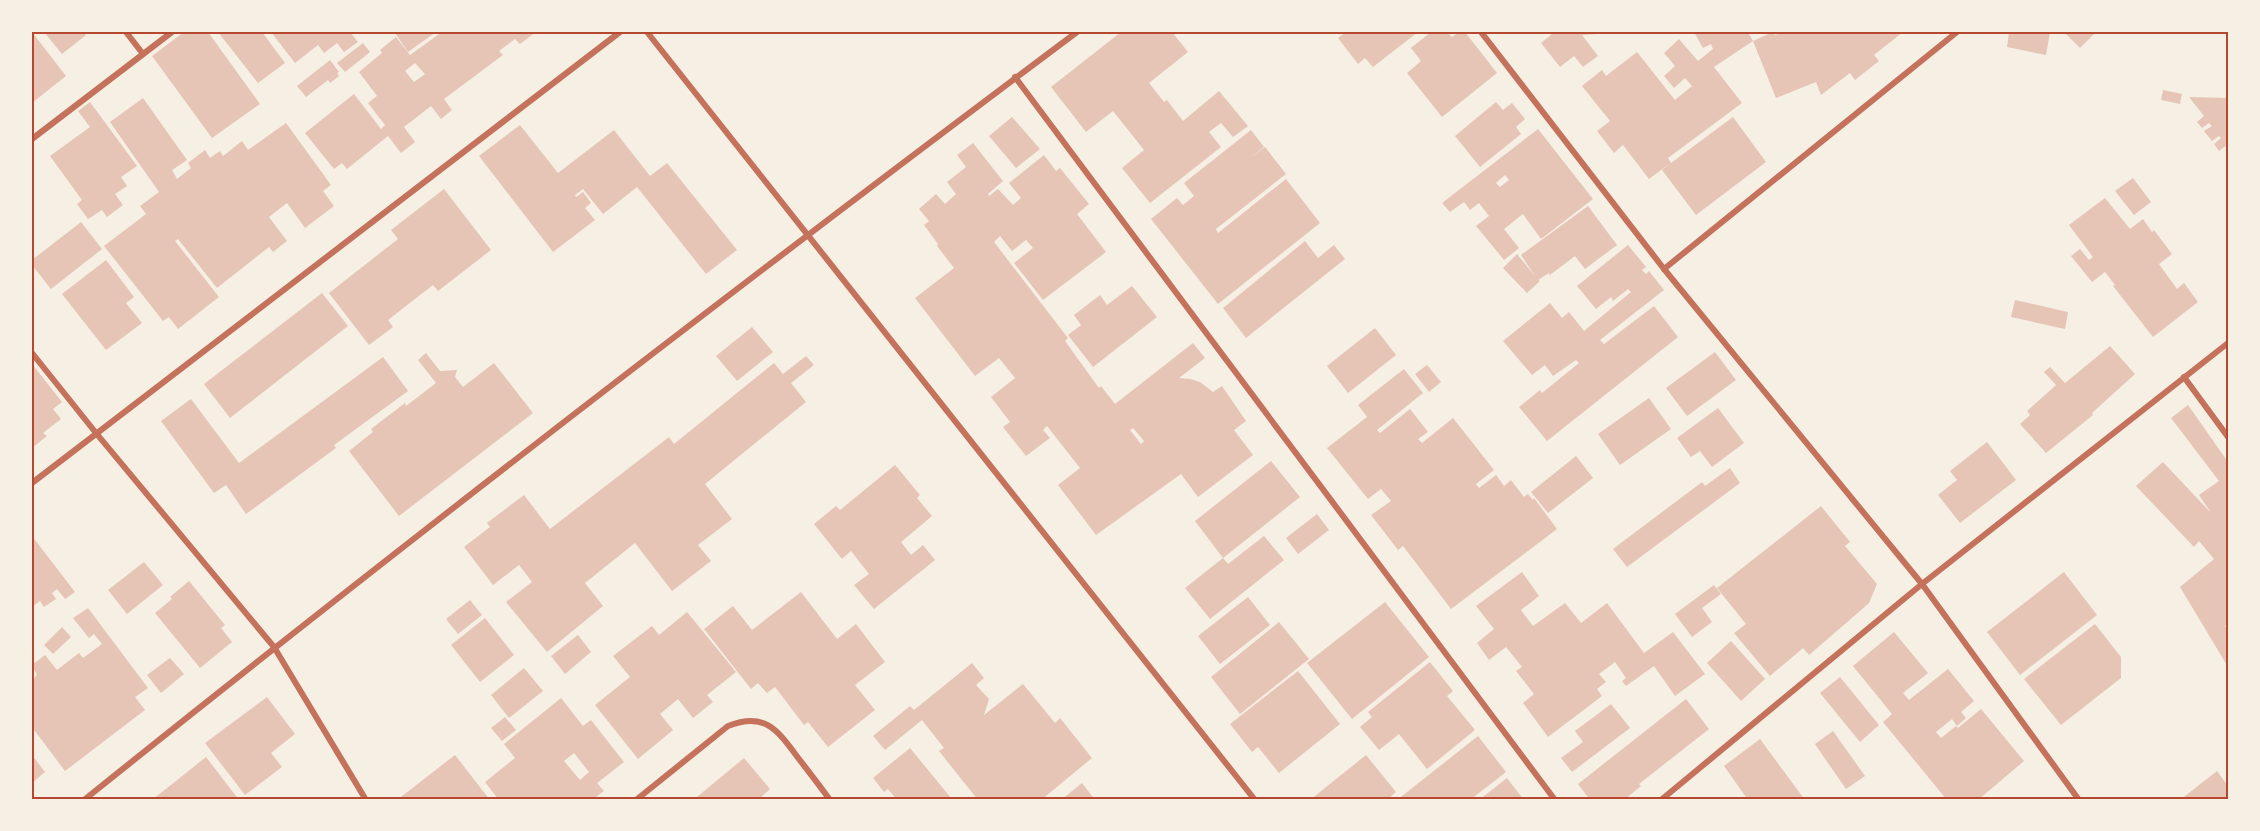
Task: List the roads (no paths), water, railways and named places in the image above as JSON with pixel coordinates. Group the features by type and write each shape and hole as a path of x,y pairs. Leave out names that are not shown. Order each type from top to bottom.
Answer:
{"street":[{"path":"126,32 143,54"},
{"path":"32,139 172,32"},
{"path":"32,483 620,32"},
{"path":"647,32 1255,800"},
{"path":"84,800 274,647 808,234 1077,32"},
{"path":"1481,32 1664,269 1922,584 2079,800"},
{"path":"1664,269 1958,32"},
{"path":"1015,78 1555,800"},
{"path":"1661,800 1922,584 2229,343"},
{"path":"32,353 274,647 366,800"},
{"path":"2184,378 2229,437"},
{"path":"636,800 728,726 740,721 753,720 773,728 781,735 830,800"}]}
